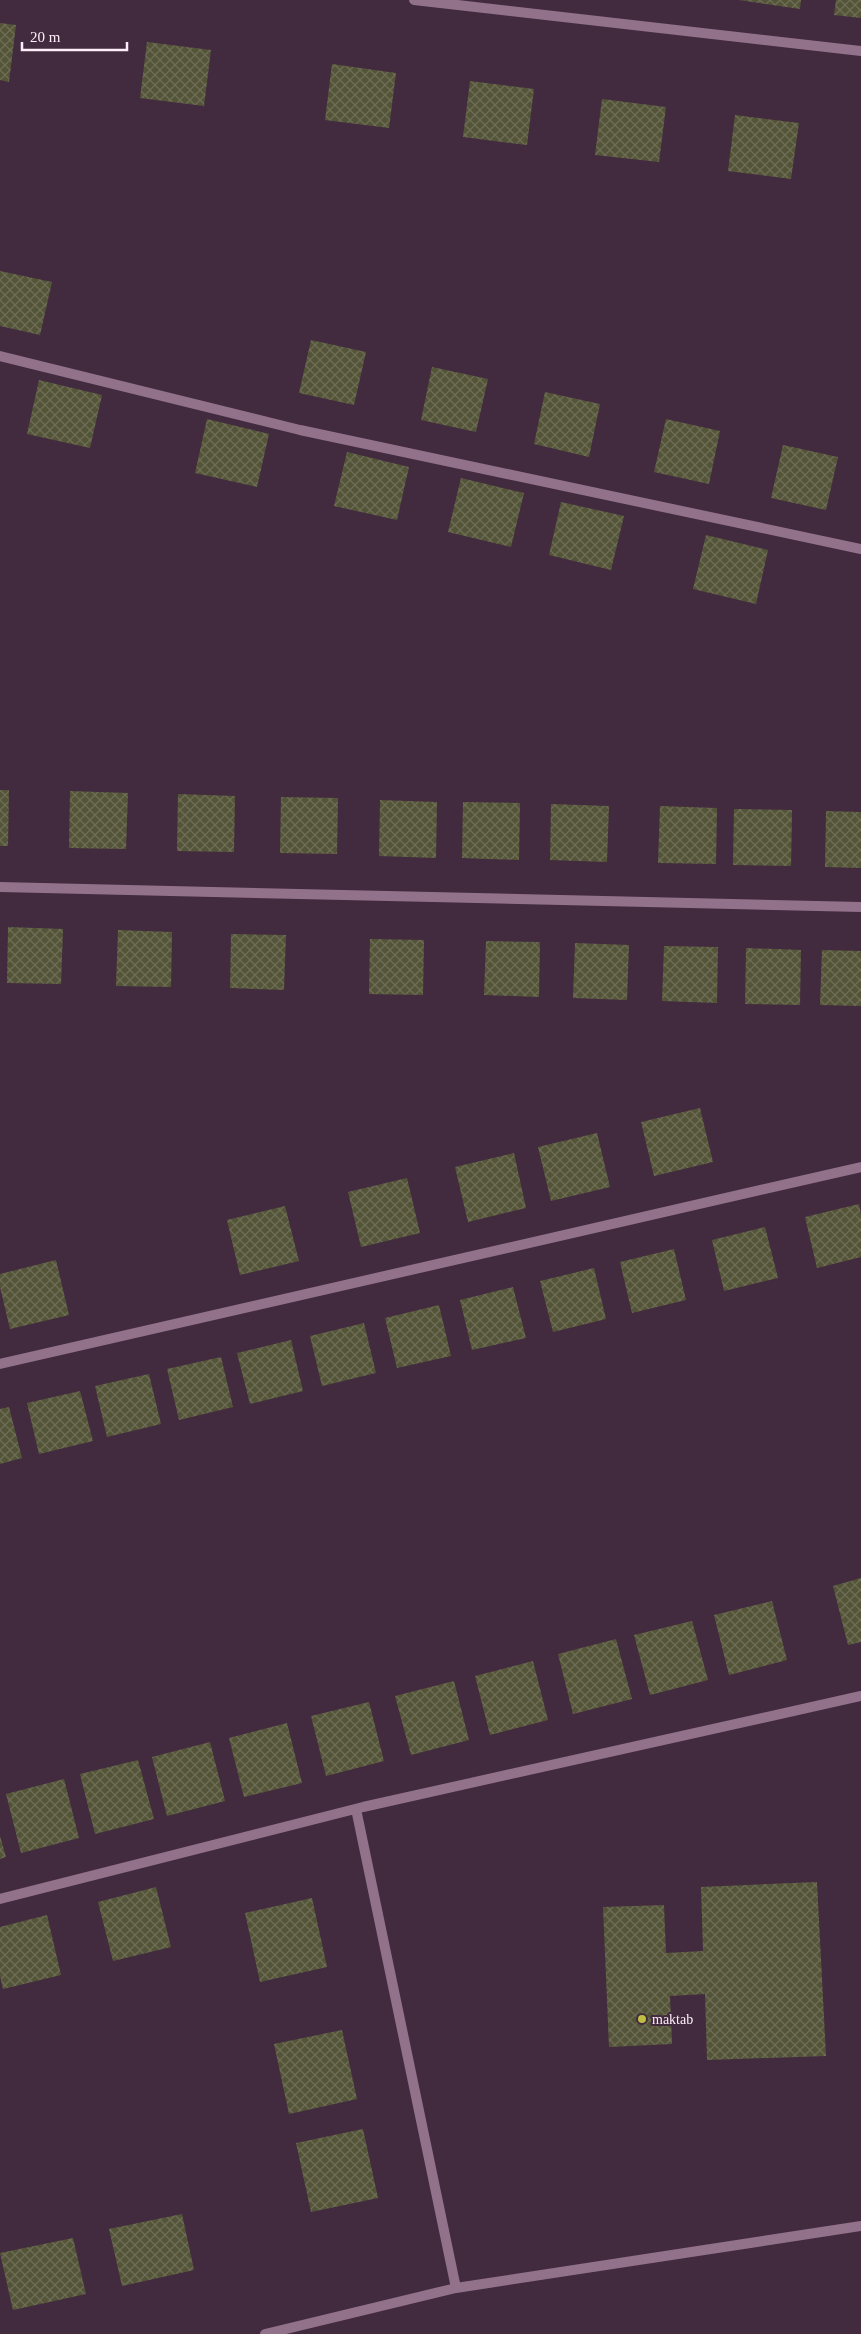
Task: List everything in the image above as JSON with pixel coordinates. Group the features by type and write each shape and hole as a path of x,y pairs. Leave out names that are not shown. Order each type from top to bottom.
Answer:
{"lane":[{"path":"414,0 861,52"},
{"path":"0,356 300,430 861,549"},
{"path":"0,887 861,907"},
{"path":"0,1364 861,1167"},
{"path":"0,1899 356,1809 861,1696"},
{"path":"356,1809 456,2288"},
{"path":"265,2334 456,2288 861,2226"}],"building":[{"path":"739,0 801,0 800,9"},
{"path":"836,0 861,0 861,18 834,15"},
{"path":"0,23 16,25 9,82 0,80"},
{"path":"147,42 211,50 204,106 140,98"},
{"path":"332,64 396,73 389,128 325,120"},
{"path":"470,81 534,89 527,145 463,137"},
{"path":"602,99 666,107 659,162 595,155"},
{"path":"735,115 799,123 791,179 728,171"},
{"path":"0,271 52,282 40,335 0,326"},
{"path":"311,340 366,352 354,405 299,393"},
{"path":"432,367 488,379 476,432 421,420"},
{"path":"39,380 102,395 90,448 27,434"},
{"path":"545,392 600,404 589,457 534,444"},
{"path":"207,419 269,434 257,487 195,473"},
{"path":"666,419 720,431 709,484 654,472"},
{"path":"783,445 838,457 826,510 771,498"},
{"path":"347,452 409,467 397,520 334,506"},
{"path":"461,478 524,493 511,547 448,532"},
{"path":"561,502 624,516 611,570 549,555"},
{"path":"706,535 768,550 756,604 693,589"},
{"path":"0,790 9,790 8,846 0,846"},
{"path":"70,791 128,793 126,849 69,848"},
{"path":"178,794 235,796 234,852 177,851"},
{"path":"281,797 338,798 337,854 280,853"},
{"path":"380,800 437,802 436,858 379,856"},
{"path":"463,802 520,803 519,860 462,858"},
{"path":"551,804 609,806 607,862 550,860"},
{"path":"660,806 717,808 716,864 658,863"},
{"path":"734,809 792,810 791,866 733,865"},
{"path":"826,811 861,812 861,868 825,867"},
{"path":"8,927 63,929 61,984 7,983"},
{"path":"118,930 172,932 171,987 116,986"},
{"path":"231,934 286,935 284,990 230,988"},
{"path":"370,939 424,940 423,995 369,994"},
{"path":"486,941 540,942 539,997 484,995"},
{"path":"575,943 629,945 627,1000 573,998"},
{"path":"664,946 718,947 717,1003 662,1001"},
{"path":"746,948 801,950 800,1005 745,1004"},
{"path":"822,950 861,951 861,1006 820,1005"},
{"path":"700,1108 713,1162 654,1176 641,1122"},
{"path":"597,1133 610,1187 551,1201 538,1147"},
{"path":"514,1153 526,1208 468,1222 455,1167"},
{"path":"407,1178 420,1233 361,1247 348,1192"},
{"path":"859,1204 861,1214 861,1257 817,1268 805,1217"},
{"path":"285,1206 299,1261 240,1275 227,1220"},
{"path":"765,1227 778,1278 724,1291 712,1240"},
{"path":"674,1249 686,1300 632,1313 620,1262"},
{"path":"56,1260 69,1315 10,1329 0,1287 0,1274"},
{"path":"594,1268 606,1319 553,1332 540,1281"},
{"path":"513,1287 526,1338 472,1350 460,1300"},
{"path":"439,1305 451,1356 397,1368 385,1318"},
{"path":"364,1323 376,1373 322,1386 310,1336"},
{"path":"291,1340 303,1391 250,1404 237,1353"},
{"path":"221,1357 233,1407 179,1420 167,1369"},
{"path":"149,1374 161,1424 107,1437 95,1386"},
{"path":"80,1391 93,1441 39,1454 27,1403"},
{"path":"9,1407 22,1458 0,1464 0,1409"},
{"path":"861,1578 861,1642 848,1645 833,1586"},
{"path":"772,1601 787,1660 729,1675 714,1615"},
{"path":"692,1621 708,1680 650,1695 634,1635"},
{"path":"616,1639 632,1699 573,1714 558,1654"},
{"path":"533,1661 548,1720 490,1735 475,1676"},
{"path":"454,1681 469,1740 411,1755 395,1696"},
{"path":"369,1702 384,1761 326,1776 311,1716"},
{"path":"287,1723 302,1783 244,1797 229,1738"},
{"path":"210,1742 225,1801 167,1816 152,1757"},
{"path":"138,1760 154,1819 95,1834 80,1774"},
{"path":"64,1779 79,1838 21,1853 6,1794"},
{"path":"0,1836 6,1857 0,1859"},
{"path":"817,1882 826,2056 707,2060 705,1994 670,1996 672,2044 609,2047 603,1907 664,1905 666,1953 703,1951 701,1887"},
{"path":"156,1887 171,1947 113,1961 98,1902"},
{"path":"312,1898 327,1967 260,1982 245,1913"},
{"path":"47,1915 61,1975 3,1989 0,1976 0,1927"},
{"path":"342,2030 357,2099 289,2114 274,2044"},
{"path":"363,2129 378,2198 311,2212 296,2143"},
{"path":"182,2214 194,2270 122,2286 109,2229"},
{"path":"73,2238 86,2294 13,2310 0,2253"}],"place":[{"name":"maktab","path":"642,2019"}]}
